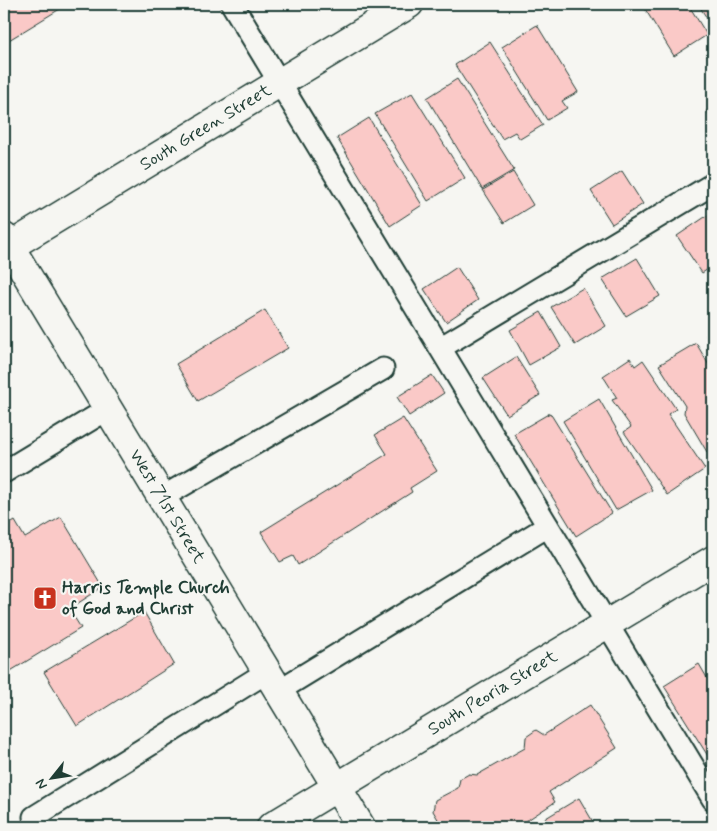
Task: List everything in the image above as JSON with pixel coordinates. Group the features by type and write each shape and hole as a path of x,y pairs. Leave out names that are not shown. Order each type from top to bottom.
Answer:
{"street":[{"name":"South Green Street","path":"6,244 409,4"},
{"name":"West 71st Street","path":"6,244 361,827"},
{"name":"South Peoria Street","path":"271,827 713,560"}],"lane":[{"path":"232,4 713,799"},
{"path":"440,348 713,184"},
{"path":"161,498 383,369"},
{"path":"4,472 108,409"},
{"path":"34,817 548,526"}],"building":[{"path":"4,4 68,4 4,43"},
{"path":"642,4 688,4 707,35 674,56"},
{"path":"698,4 713,4 713,28"},
{"path":"537,25 578,92 562,101 567,108 547,120 502,47"},
{"path":"490,42 543,125 520,139 515,132 502,139 455,65"},
{"path":"457,79 514,170 482,189 427,98"},
{"path":"412,93 465,178 428,201 375,114"},
{"path":"713,107 713,121 707,111"},
{"path":"369,118 422,205 390,226 337,138"},
{"path":"622,171 643,204 612,224 591,191"},
{"path":"513,172 533,205 504,223 483,190"},
{"path":"708,215 713,223 713,266 702,273 677,236"},
{"path":"637,258 660,296 626,316 602,279"},
{"path":"457,267 478,300 446,322 424,289"},
{"path":"583,288 606,326 575,345 551,307"},
{"path":"265,310 288,348 198,401 176,364"},
{"path":"541,312 561,347 529,365 510,330"},
{"path":"713,331 713,346 706,335"},
{"path":"696,343 713,372 713,448 707,452 684,413 685,406 659,365"},
{"path":"516,357 540,395 507,415 483,378"},
{"path":"630,358 635,366 643,360 676,409 668,414 705,469 667,495 624,432 631,427 612,400 617,398 603,376"},
{"path":"432,375 444,393 409,416 397,397"},
{"path":"599,399 652,490 616,510 563,421"},
{"path":"550,413 612,513 576,536 514,434"},
{"path":"403,418 437,471 410,488 412,492 298,565 293,556 280,562 261,532 387,454 375,435"},
{"name":"Harris Temple Church of God and Christ","path":"61,517 103,587 69,609 81,628 4,675 4,528 15,521 25,538"},
{"path":"144,612 174,664 77,726 44,672"},
{"path":"699,664 713,688 713,764 664,686"},
{"path":"590,705 617,748 549,792 555,802 517,827 499,827 495,821 486,827 450,827 448,823 439,821 433,811 435,800 458,788 460,779 469,774 477,775 525,748 526,737 536,730 544,735"},
{"path":"579,798 596,827 531,827"}],"place":[{"name":"Harris Temple Church of God and Christ","path":"45,598"}]}
